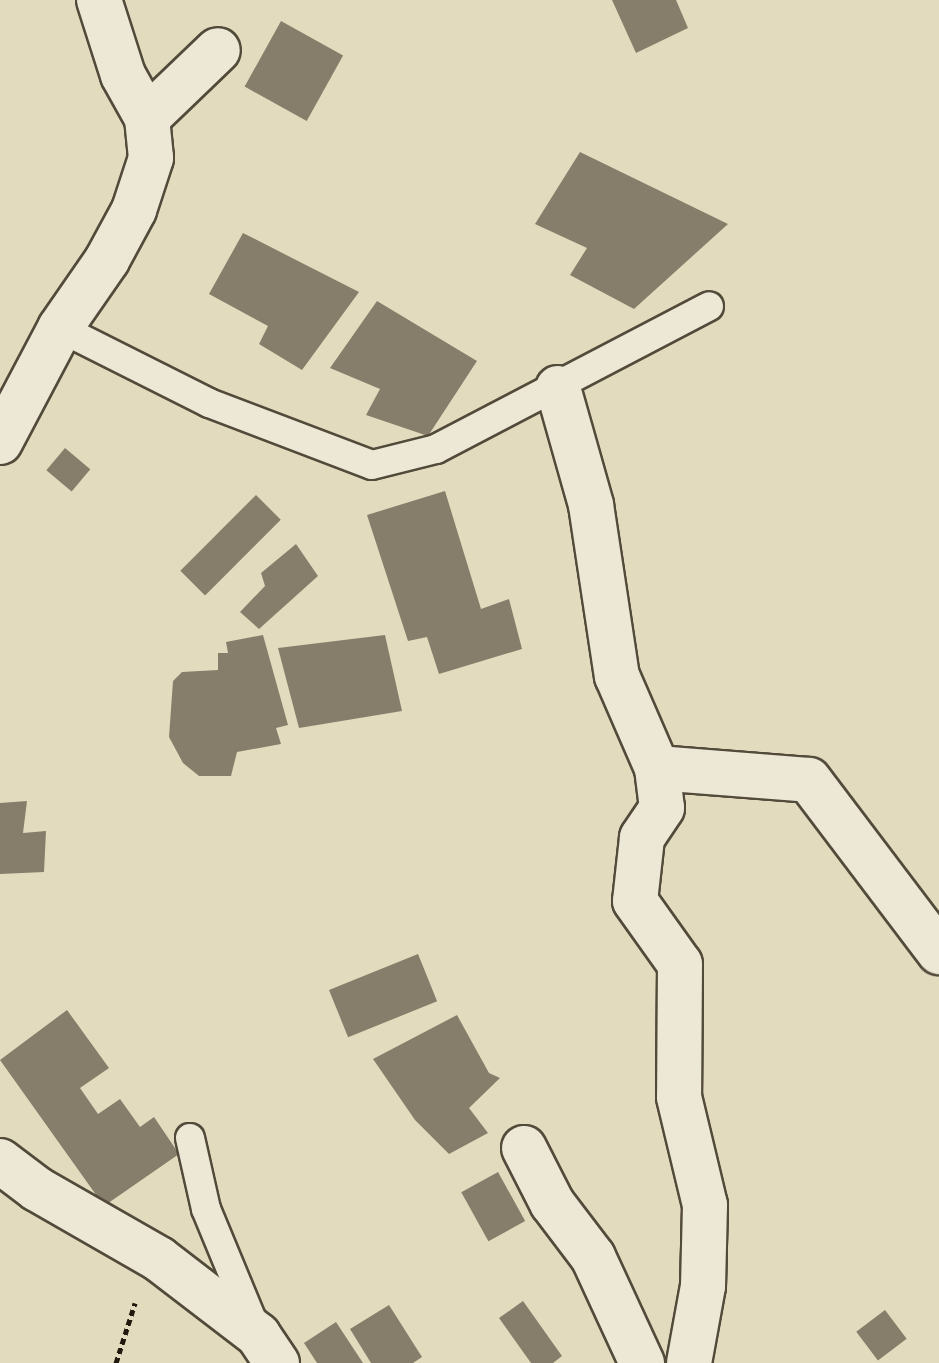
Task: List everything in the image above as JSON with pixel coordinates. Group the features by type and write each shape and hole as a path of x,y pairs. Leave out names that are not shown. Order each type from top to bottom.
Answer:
{"street":[{"path":"0,442 60,328 107,260 134,210 151,158 147,118 123,75 99,0"},
{"path":"147,118 218,50"},
{"path":"558,388 591,505 617,676 657,768 662,808 642,838 635,901 680,964 679,1097 705,1205 703,1286 689,1363"},
{"path":"657,768 809,780 939,952"},
{"path":"524,1148 552,1203 593,1257 642,1363"},
{"path":"0,1161 37,1189 159,1259 268,1349"}],"lane":[{"path":"60,328 209,403 372,465 436,449 558,388 709,306"},
{"path":"190,1138 206,1209 268,1349"}],"path":[{"path":"116,1363 127,1319 159,1259"}],"building":[{"path":"612,0 676,0 688,28 636,53"},
{"path":"281,21 343,55 307,121 245,87"},
{"path":"580,152 728,224 634,309 570,275 587,248 535,224"},
{"path":"243,233 359,292 302,370 259,344 268,326 209,294"},
{"path":"377,301 477,361 428,436 366,415 380,389 330,368"},
{"path":"65,448 90,469 72,491 46,470"},
{"path":"445,491 481,609 509,599 522,649 439,674 427,637 408,641 367,515"},
{"path":"256,495 281,520 205,595 180,571"},
{"path":"296,544 318,576 259,629 240,612 265,586 261,573"},
{"path":"263,635 288,725 276,728 281,744 237,752 231,776 199,776 183,763 169,737 173,681 182,672 218,670 218,653 228,653 226,642"},
{"path":"385,635 402,711 299,728 278,648"},
{"path":"27,801 23,833 46,831 44,872 0,874 0,803"},
{"path":"418,954 437,1001 348,1037 329,990"},
{"path":"67,1010 109,1068 80,1088 98,1114 120,1099 140,1127 154,1117 179,1154 104,1206 0,1060"},
{"path":"457,1015 489,1073 500,1078 469,1108 488,1133 449,1154 415,1120 373,1059"},
{"path":"498,1172 525,1221 488,1241 461,1192"},
{"path":"523,1301 562,1356 553,1363 531,1363 499,1318"},
{"path":"389,1305 422,1357 413,1363 371,1363 350,1329"},
{"path":"885,1310 907,1339 878,1360 856,1332"},
{"path":"336,1322 363,1363 317,1363 304,1343"}]}
